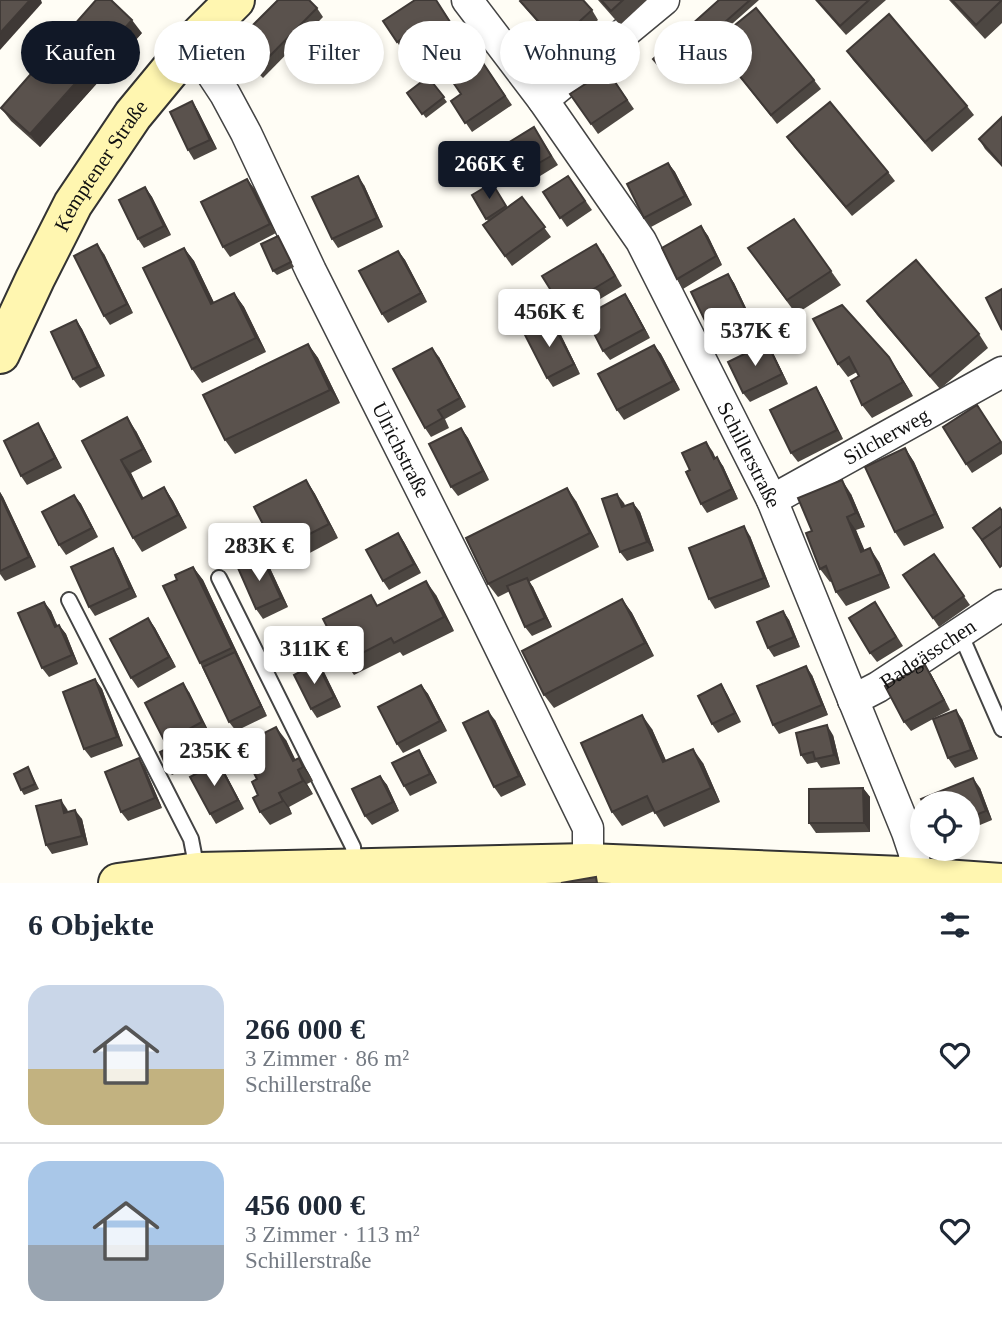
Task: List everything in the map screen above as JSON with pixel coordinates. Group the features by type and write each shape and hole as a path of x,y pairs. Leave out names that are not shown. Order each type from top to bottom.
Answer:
{"street":[{"name":"Kemptener Straße","path":"214,21 235,0"},
{"name":"Schillerstraße","path":"467,0 543,100 641,240 772,500 907,832 914,853 906,878"},
{"path":"543,100 664,0"},
{"name":"Kemptener Straße","path":"0,354 73,204 129,121 159,84"},
{"name":"Ulrichstraße","path":"218,84 246,133 311,271 428,501 588,828 588,863"},
{"name":"Silcherweg","path":"772,500 1002,372"},
{"name":"Badgässchen","path":"853,699 878,687 1002,605"},
{"path":"118,883 198,872 588,863 760,876 906,878 1002,883"}],"lane":[{"path":"219,578 353,847 355,868"},
{"path":"69,600 191,839 198,872"},
{"path":"960,633 1002,729"}],"building":[{"path":"0,0 30,0 0,33"},
{"path":"96,0 111,0 132,20 131,21 78,21"},
{"path":"278,0 309,0 317,8 304,21 284,21 284,42 270,56 270,21 257,21"},
{"path":"415,0 436,0 449,21 398,21 397,42 383,21"},
{"path":"583,0 592,10 580,21 538,21 520,1"},
{"path":"601,0 623,0 611,11"},
{"path":"719,0 750,0 726,21 696,21"},
{"path":"817,0 869,0 840,26"},
{"path":"952,0 1002,0 976,25"},
{"path":"756,8 814,80 771,115 746,84 752,84 752,21 740,21"},
{"path":"889,14 967,106 925,142 847,51"},
{"path":"486,68 505,96 465,123 451,101 461,94 454,84 486,84"},
{"path":"22,84 75,84 30,134 1,108"},
{"path":"419,84 434,84 444,97 422,114 407,93"},
{"path":"585,84 616,84 627,100 591,124 570,94"},
{"path":"192,101 210,140 188,150 170,112"},
{"path":"830,102 888,172 846,207 787,137"},
{"path":"1002,117 1002,165 979,139"},
{"path":"534,127 551,156 520,174 503,146"},
{"path":"668,163 685,196 644,218 627,184"},
{"path":"358,176 377,218 332,239 312,197"},
{"path":"568,176 585,201 560,218 543,192"},
{"path":"247,179 270,224 223,247 201,202"},
{"path":"492,183 506,206 486,219 472,195"},
{"path":"145,187 164,226 138,239 119,200"},
{"path":"522,197 545,227 505,256 483,225"},
{"path":"794,219 831,271 787,300 748,248"},
{"path":"701,226 716,256 677,279 662,248"},
{"path":"278,236 291,262 273,271 261,244"},
{"path":"97,244 127,304 104,316 74,256"},
{"path":"596,244 615,276 562,308 542,276"},
{"path":"184,248 211,304 234,293 256,338 192,369 143,268"},
{"path":"398,251 421,293 382,314 359,271"},
{"path":"916,260 979,334 930,376 867,301"},
{"path":"728,274 749,317 712,335 691,292"},
{"path":"1002,289 1002,330 986,298"},
{"path":"625,294 644,329 603,351 585,316"},
{"path":"842,305 889,357 903,382 862,405 851,381 859,376 849,357 838,364 813,319"},
{"path":"76,320 98,367 73,379 51,332"},
{"path":"551,320 574,364 547,378 524,333"},
{"path":"767,343 782,374 743,393 728,362"},
{"path":"308,344 330,390 225,440 203,395"},
{"path":"654,345 673,381 617,410 598,374"},
{"path":"432,348 460,398 438,410 443,418 425,428 393,369"},
{"path":"816,387 837,430 791,453 770,410"},
{"path":"977,405 1001,442 966,464 943,427"},
{"path":"127,417 143,449 121,460 142,499 164,487 178,515 133,538 82,441"},
{"path":"38,423 55,458 21,476 4,441"},
{"path":"461,428 483,471 451,487 429,444"},
{"path":"706,442 714,459 717,457 732,489 701,504 686,472 690,470 682,453"},
{"path":"905,448 935,514 895,532 865,467"},
{"path":"306,480 329,524 277,551 254,507"},
{"path":"842,480 856,513 847,517 861,552 870,548 881,574 836,592 826,566 820,569 806,533 812,531 798,498"},
{"path":"567,488 590,533 488,584 466,538"},
{"path":"617,494 622,507 633,503 647,542 620,552 602,499"},
{"path":"0,495 29,557 0,571"},
{"path":"74,495 92,528 59,545 42,512"},
{"path":"1000,508 1002,526 982,540 973,528"},
{"path":"744,526 764,578 709,599 689,548"},
{"path":"1002,526 1002,565 1000,567 982,540"},
{"path":"398,533 414,564 383,581 366,550"},
{"path":"113,548 130,588 89,607 71,567"},
{"path":"934,554 964,596 933,618 903,575"},
{"path":"262,557 281,598 256,609 238,568"},
{"path":"193,567 232,648 200,663 163,586 177,580 175,575"},
{"path":"527,578 545,618 525,627 507,586"},
{"path":"426,581 444,617 394,643 391,638 345,662 323,619 371,595 377,606"},
{"path":"622,599 645,643 544,695 522,651"},
{"path":"44,602 55,627 59,625 72,655 42,668 18,613"},
{"path":"875,602 896,637 870,653 849,618"},
{"path":"783,611 794,637 768,648 757,622"},
{"path":"148,618 169,657 131,678 110,639"},
{"path":"235,652 261,706 229,722 203,667"},
{"path":"317,663 334,697 311,709 294,675"},
{"path":"925,665 944,700 904,722 885,686"},
{"path":"806,666 822,705 773,725 757,686"},
{"path":"95,679 117,737 84,749 63,692"},
{"path":"183,683 202,722 165,742 145,703"},
{"path":"721,684 735,713 712,724 698,696"},
{"path":"421,685 440,721 397,744 378,707"},
{"path":"956,710 971,750 948,758 933,719"},
{"path":"488,711 519,776 494,787 463,723"},
{"path":"642,715 663,762 693,749 711,788 655,813 647,796 612,812 581,743"},
{"path":"827,725 834,755 815,759 813,752 801,755 796,733"},
{"path":"276,727 293,761 299,758 303,767 298,770 303,781 279,793 283,801 260,812 253,798 258,795 252,782 257,779 240,745"},
{"path":"168,748 177,766 168,770 160,752"},
{"path":"419,750 430,774 404,786 392,763"},
{"path":"139,758 155,798 121,812 105,772"},
{"path":"218,762 238,800 210,814 190,777"},
{"path":"28,767 35,784 21,790 14,774"},
{"path":"380,776 393,802 365,816 352,789"},
{"path":"973,778 978,791 941,791"},
{"path":"863,788 864,823 809,823 809,789"},
{"path":"980,796 986,811 980,813"},
{"path":"61,800 64,813 75,810 82,836 46,845 36,806"},
{"path":"596,877 597,883 561,883"}]}
